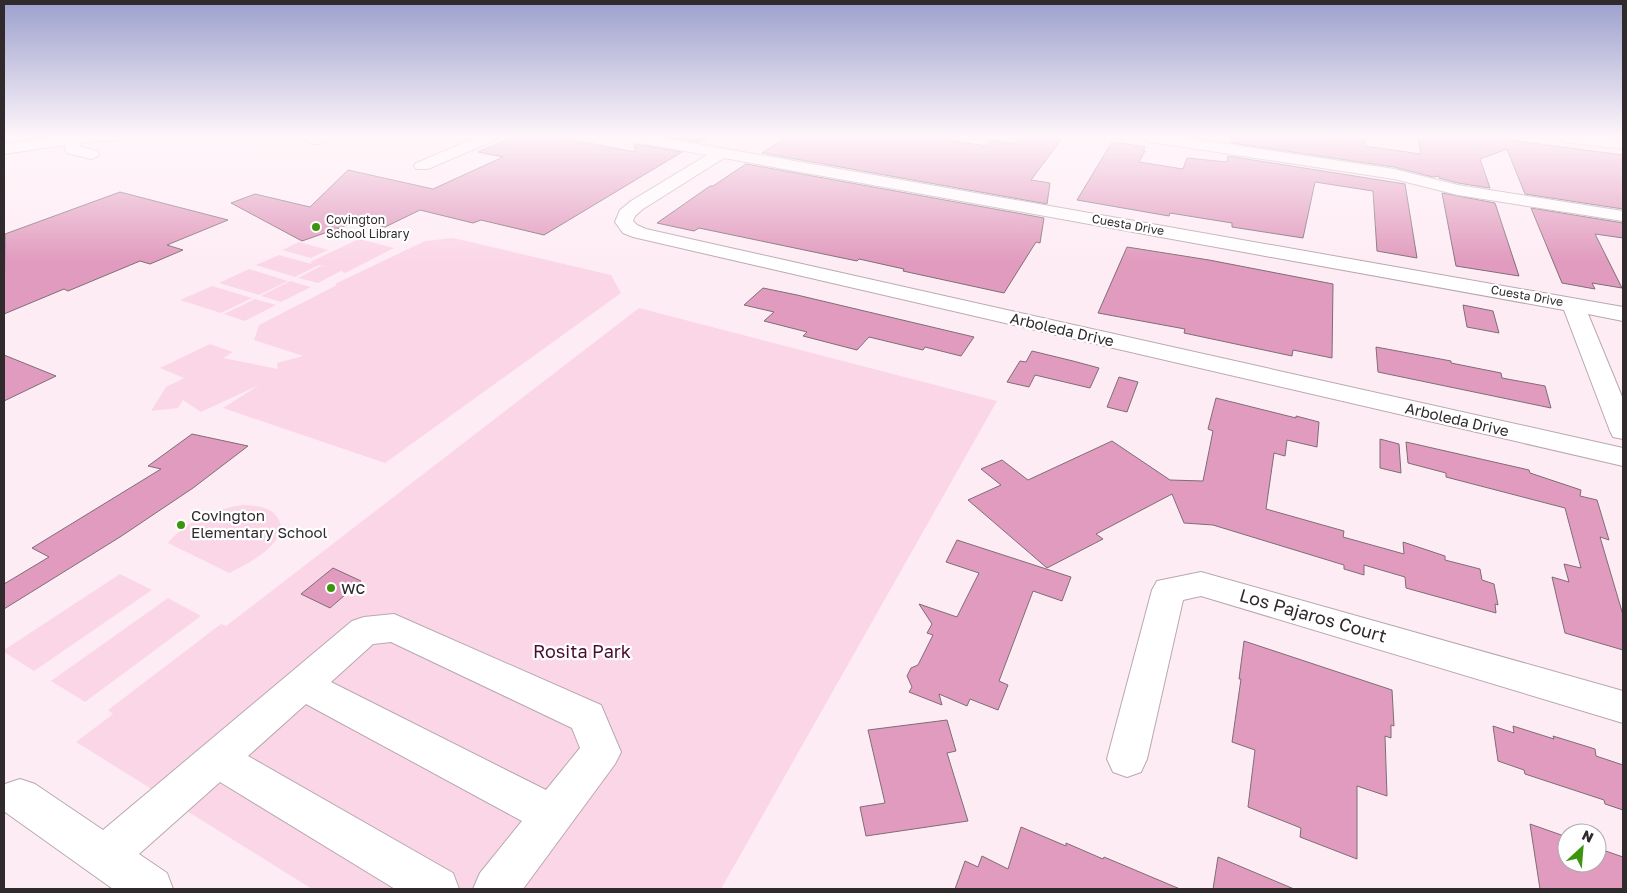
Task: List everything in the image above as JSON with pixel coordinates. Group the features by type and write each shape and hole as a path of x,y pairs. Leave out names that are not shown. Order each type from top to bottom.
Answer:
{"street":[{"name":"Arboleda Drive","path":"679,179 637,205 626,214 624,222 630,228 640,233 708,249 1623,457"},
{"name":"Cuesta Drive","path":"870,179 1623,314"},
{"path":"1413,179 1458,190 1623,216"},
{"path":"1573,305 1623,431"},
{"name":"Los Pajaros Court","path":"1127,759 1169,590 1201,584 1623,707"},
{"path":"104,856 364,631 394,628 587,717 601,752 496,889"},
{"path":"303,685 553,815"},
{"path":"217,759 437,889"},
{"path":"20,798 151,889"}],"green space":[{"path":"453,238 611,275 621,293 385,463 223,408 259,385 201,412 183,400 178,408 151,411 166,387 184,378 160,368 210,344 233,352 223,358 278,369 277,363 303,356 254,340 259,325 337,285 335,284 425,241"},
{"path":"359,239 394,248 345,273 341,271 318,283 298,278 321,266 330,268 319,265 295,277 256,265 279,255 312,264 310,262"},
{"path":"299,242 328,250 311,258 282,250"},
{"path":"249,269 288,281 259,295 219,283"},
{"path":"290,281 311,287 281,302 261,296"},
{"path":"212,286 252,298 221,313 180,300"},
{"path":"255,299 276,305 245,321 224,314"},
{"name":"Rosita Park","path":"639,308 997,401 721,889 312,889 76,742 113,714 108,710 221,624 226,626"},
{"path":"243,505 257,506 273,513 277,517 282,530 266,551 229,573 168,543 192,522 222,509"},
{"path":"120,574 152,590 34,671 4,652 4,650"},
{"path":"168,598 201,616 85,702 51,681"}],"building":[{"path":"339,179 387,179 433,189 456,179 638,179 544,235 481,220 473,223 420,210 385,227 359,221 302,241 231,203 255,194 310,207"},
{"path":"724,179 827,179 1044,218 1040,243 1036,242 1004,293 903,271 904,269 859,259 857,261 699,228 694,231 657,223 710,186"},
{"path":"905,179 1032,179 1031,180 1050,183 1047,204"},
{"path":"1090,179 1371,179 1405,184 1417,258 1377,251 1373,191 1315,182 1303,238 1232,227 1232,223 1170,213 1169,216 1077,200"},
{"path":"1442,179 1487,179 1490,188"},
{"path":"1519,179 1623,179 1623,209 1525,194"},
{"path":"120,192 228,220 167,245 183,250 150,264 140,261 68,291 64,289 4,314 5,234"},
{"path":"1442,193 1495,203 1519,276 1456,266"},
{"path":"1531,208 1623,223 1623,238 1595,234 1622,288 1592,283 1595,289 1562,283"},
{"path":"1127,247 1209,260 1333,284 1332,358 1293,350 1292,356 1184,333 1185,329 1098,313"},
{"path":"763,288 974,337 961,356 925,347 923,350 869,337 857,350 803,336 807,332 764,321 774,312 744,305"},
{"path":"1463,305 1493,311 1499,333 1467,327"},
{"path":"1376,347 1451,361 1451,363 1501,373 1502,378 1545,386 1551,408 1378,372"},
{"path":"1032,351 1099,368 1090,388 1035,375 1029,387 1007,382 1020,361 1026,362"},
{"path":"4,355 56,376 4,401"},
{"path":"1119,377 1138,382 1127,412 1107,407"},
{"path":"1216,398 1319,422 1317,447 1287,440 1285,456 1274,453 1266,509 1344,531 1343,537 1404,554 1403,542 1445,556 1445,560 1480,569 1482,580 1494,584 1498,605 1495,604 1496,613 1406,588 1405,577 1364,565 1364,575 1344,569 1344,565 1213,525 1184,523 1172,494 1096,534 1103,539 1047,568 968,500 1001,485 981,469 1002,460 1028,480 1112,441 1170,480 1203,481 1213,431 1208,429"},
{"path":"192,434 248,446 193,488 120,537 4,609 4,584 49,557 32,548 161,469 148,466"},
{"path":"1380,439 1399,444 1401,473 1380,468"},
{"path":"1406,442 1529,470 1530,473 1581,490 1580,496 1597,500 1609,540 1600,537 1623,615 1623,650 1565,633 1552,577 1569,582 1564,564 1581,568 1565,508 1446,477 1446,473 1408,463"},
{"path":"957,540 1071,577 1062,601 1033,591 999,681 1008,685 998,710 970,699 967,706 939,694 942,705 909,692 912,687 907,676 911,668 918,665 933,635 927,633 932,624 919,604 957,617 979,573 946,562"},
{"name":"wc","path":"333,568 361,581 330,608 301,594"},
{"path":"1244,641 1392,690 1394,726 1391,725 1391,738 1385,736 1387,796 1357,786 1357,859 1300,837 1301,828 1248,807 1255,750 1232,742 1241,679 1239,679"},
{"path":"947,720 956,751 947,753 968,821 866,836 860,807 885,803 868,730"},
{"path":"1493,726 1514,733 1513,726 1554,739 1553,736 1595,749 1596,756 1623,765 1623,810 1605,804 1604,800 1525,774 1524,770 1498,761"},
{"path":"1530,824 1557,833 1557,873 1607,873 1607,851 1623,857 1623,889 1540,889"},
{"path":"1021,827 1066,846 1066,843 1103,859 1104,857 1180,889 955,889 965,861 978,867 982,856 1008,869"},
{"path":"1218,857 1294,889 1213,889"}],"place":[{"name":"Covington School Library","path":"316,227"},
{"name":"Covington Elementary School","path":"181,525"},
{"name":"wc","path":"331,588"}]}
